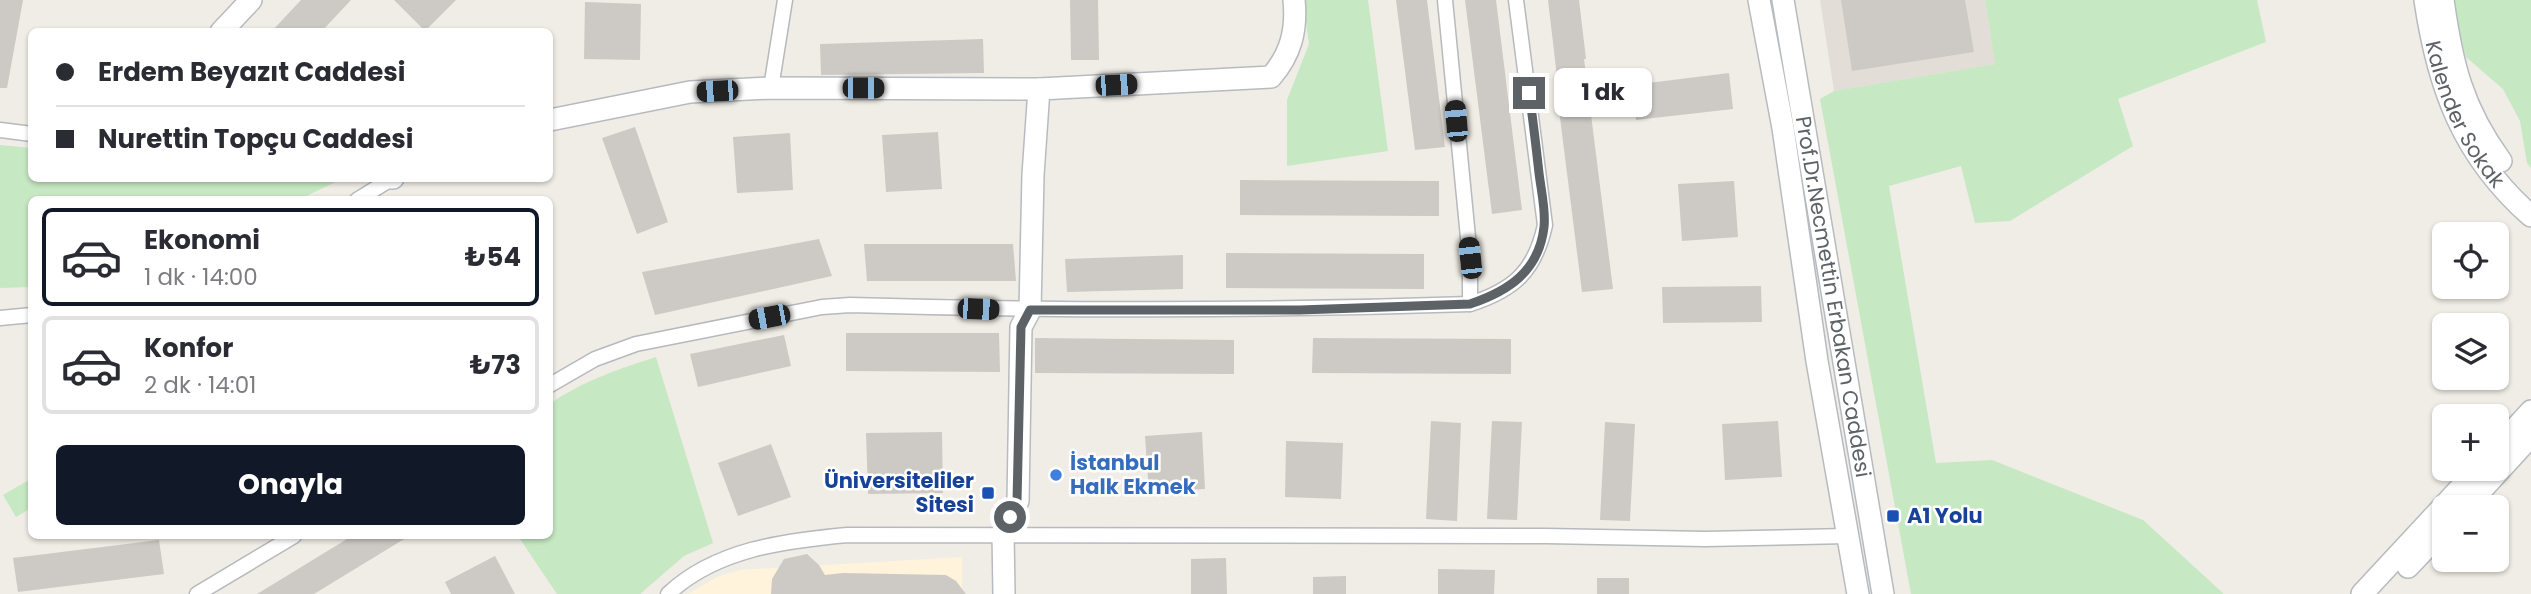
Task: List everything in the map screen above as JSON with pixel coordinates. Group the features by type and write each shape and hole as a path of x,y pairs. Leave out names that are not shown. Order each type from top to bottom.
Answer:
{"street":[{"path":"225,28 251,0"},
{"path":"771,88 785,0"},
{"path":"553,119 690,92 771,88 1039,89 1271,77 1283,63 1294,36 1294,0"},
{"path":"1445,0 1470,258 1470,304"},
{"path":"553,384 595,359 636,344 822,307 850,304 1030,310 1300,310 1470,304 1495,296 1512,285 1530,267 1540,249 1545,225 1516,0"},
{"name":"Prof.Dr.Necmettin Erbakan Caddesi","path":"1759,0 1783,128 1818,361 1858,594"},
{"name":"Prof.Dr.Necmettin Erbakan Caddesi","path":"1783,0 1884,594"},
{"name":"Kalender Sokak","path":"2425,0 2438,68 2464,135 2497,180 2531,216"},
{"name":"Kalender Sokak","path":"2443,0 2450,51 2471,114 2486,141 2531,197"},
{"path":"1004,594 1003,533 1017,501 1021,327 1030,310 1032,175 1039,89"},
{"path":"0,130 28,134"},
{"path":"364,196 387,182"},
{"path":"0,318 28,315"},
{"path":"2509,435 2531,411"},
{"path":"2477,495 2531,436"},
{"path":"2362,594 2467,481"},
{"path":"668,594 690,576 741,552 795,540 847,535 1003,533 1706,539 1848,536"},
{"path":"197,594 289,539"},
{"path":"2382,594 2432,542"}],"shaded area":[{"path":"1820,0 1985,0 1995,64 1834,91"},
{"path":"962,557 962,594 688,594 717,577 740,570"}],"green space":[{"path":"1303,0 1368,0 1388,151 1287,166 1287,100 1309,44"},
{"path":"1985,0 2257,0 2266,42 2118,99 2133,146 2010,221 1975,223 1961,166 1889,186 1936,463 1992,460 2143,520 2224,594 1911,594 1820,99 1834,91 1995,64"},
{"path":"2455,0 2531,0 2531,168 2527,163 2520,121 2503,89 2466,57 2456,22"},
{"path":"0,145 28,148 28,182 336,182 306,196 28,196 28,287 0,288"},
{"path":"656,357 713,543 684,556 640,594 557,594 520,539 553,539 553,402 588,382"},
{"path":"27,481 28,510 16,517 3,495"}],"building":[{"path":"0,0 23,0 7,88 0,88"},
{"path":"301,0 351,0 325,28 275,28"},
{"path":"394,0 456,0 428,28 422,28"},
{"path":"1070,0 1098,0 1099,60 1071,60"},
{"path":"1396,0 1427,0 1445,147 1415,150"},
{"path":"1465,0 1496,0 1522,210 1492,214"},
{"path":"1548,0 1579,0 1613,289 1582,292"},
{"path":"1841,0 1965,0 1974,52 1852,71"},
{"path":"585,2 641,4 640,60 584,59"},
{"path":"983,39 984,73 821,75 820,44"},
{"path":"1729,73 1733,109 1636,120 1632,85"},
{"path":"635,127 668,222 637,234 602,138"},
{"path":"938,132 942,189 886,192 882,135"},
{"path":"790,133 793,190 737,193 733,137"},
{"path":"1240,180 1439,181 1439,216 1240,215"},
{"path":"1734,181 1738,237 1682,241 1678,184"},
{"path":"819,239 832,276 655,315 642,272"},
{"path":"864,244 1013,244 1016,281 867,281"},
{"path":"1226,253 1424,254 1424,289 1226,288"},
{"path":"1183,255 1183,289 1067,292 1065,259"},
{"path":"1761,286 1762,322 1663,323 1662,287"},
{"path":"846,333 999,333 1000,372 846,371"},
{"path":"784,335 791,366 698,387 690,354"},
{"path":"1035,338 1234,340 1234,374 1035,373"},
{"path":"1313,338 1511,339 1511,374 1312,373"},
{"path":"1431,421 1461,423 1457,521 1426,519"},
{"path":"1492,421 1522,422 1517,520 1487,519"},
{"path":"1778,421 1782,477 1725,480 1722,424"},
{"path":"1605,422 1635,424 1630,521 1600,520"},
{"path":"942,432 943,493 868,494 866,433"},
{"path":"1202,432 1205,489 1149,492 1145,436"},
{"path":"1286,441 1343,443 1341,499 1285,497"},
{"path":"771,444 791,497 738,516 718,463"},
{"path":"347,539 404,539 314,594 257,594"},
{"path":"159,540 164,574 18,592 13,558"},
{"path":"807,554 825,575 946,575 956,581 966,594 771,594 772,579 784,559"},
{"path":"495,556 515,594 451,594 445,582"},
{"path":"1226,558 1227,594 1191,594 1191,559"},
{"path":"1438,569 1495,570 1494,594 1438,594"},
{"path":"1346,576 1346,594 1313,594 1313,577"},
{"path":"1597,578 1629,578 1629,594 1597,594"}],"place":[{"name":"İstanbul Halk Ekmek","path":"1056,475"},
{"name":"Üniversiteliler Sitesi","path":"988,493"},
{"name":"A1 Yolu","path":"1893,516"}],"route":[{"path":"1010,517 1017,501 1021,327 1030,310 1300,310 1470,304 1495,296 1512,285 1530,267 1540,249 1545,225 1529,93"}]}
